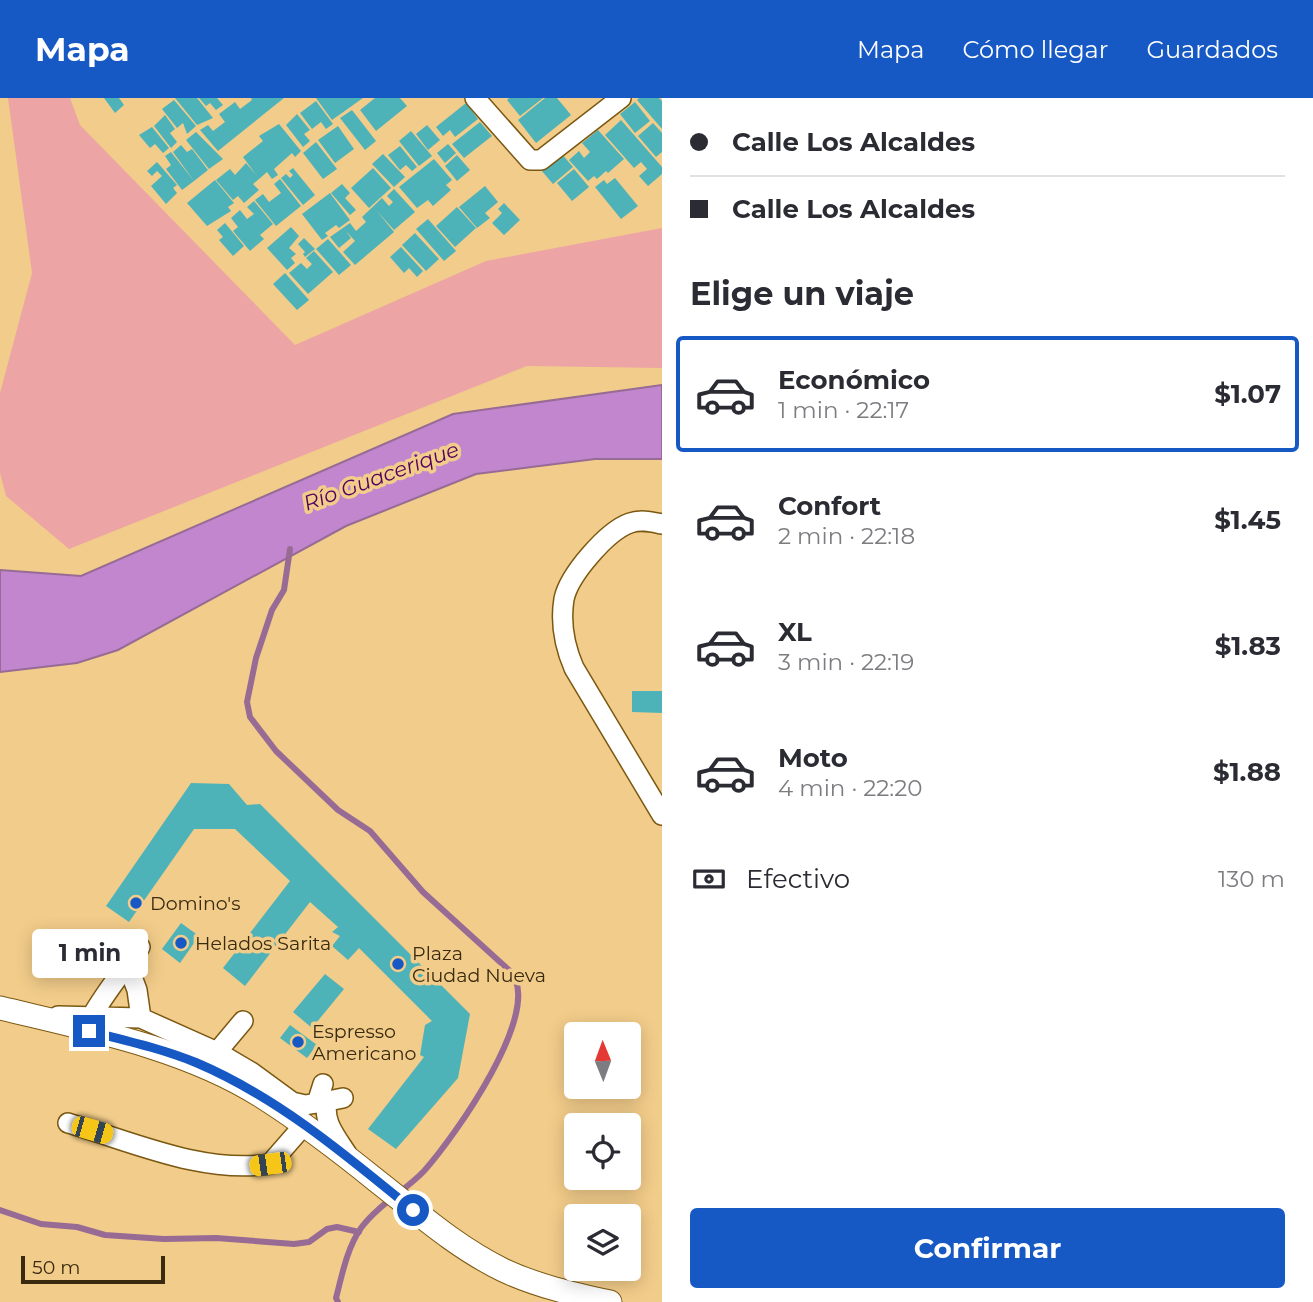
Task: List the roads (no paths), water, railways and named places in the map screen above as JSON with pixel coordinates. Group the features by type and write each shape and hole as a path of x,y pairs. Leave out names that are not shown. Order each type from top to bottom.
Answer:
{"main road":[{"path":"0,1008 196,1063 259,1094 304,1125 458,1244 504,1270 561,1292 610,1302"}],"street":[{"path":"475,98 530,160 541,160 621,98"},
{"path":"662,524 645,521 629,523 607,540 571,580 564,600 565,645 574,668 662,815"},
{"path":"92,1016 110,985 128,966 140,947"},
{"path":"128,966 137,990 141,1018"},
{"path":"36,1017 141,1018 216,1052 251,1072 292,1102 305,1105 317,1103 323,1084"},
{"path":"216,1052 243,1021"},
{"path":"343,1098 328,1101 326,1108 334,1133 352,1160"},
{"path":"68,1123 216,1167 243,1168 270,1164 304,1125"}],"water":[{"name":"Río Guacerique","path":"662,385 662,459 595,459 476,474 346,526 118,650 77,663 0,672 0,570 81,576 453,414"}],"waterway":[{"path":"290,549 284,590 272,610 256,658 247,702 250,717 276,751 338,810 370,831 423,892 510,971 518,989 516,1014 506,1043 491,1073 455,1132 424,1171 375,1212 361,1228 346,1262 336,1298 338,1302"},
{"path":"0,1210 41,1224 77,1227 105,1235 164,1239 216,1238 294,1244 309,1242 327,1229 337,1227 359,1232"}],"place":[{"name":"Domino's","path":"136,903"},
{"name":"Helados Sarita","path":"181,943"},
{"name":"Plaza Ciudad Nueva","path":"398,964"},
{"name":"Espresso Americano","path":"298,1042"}]}
